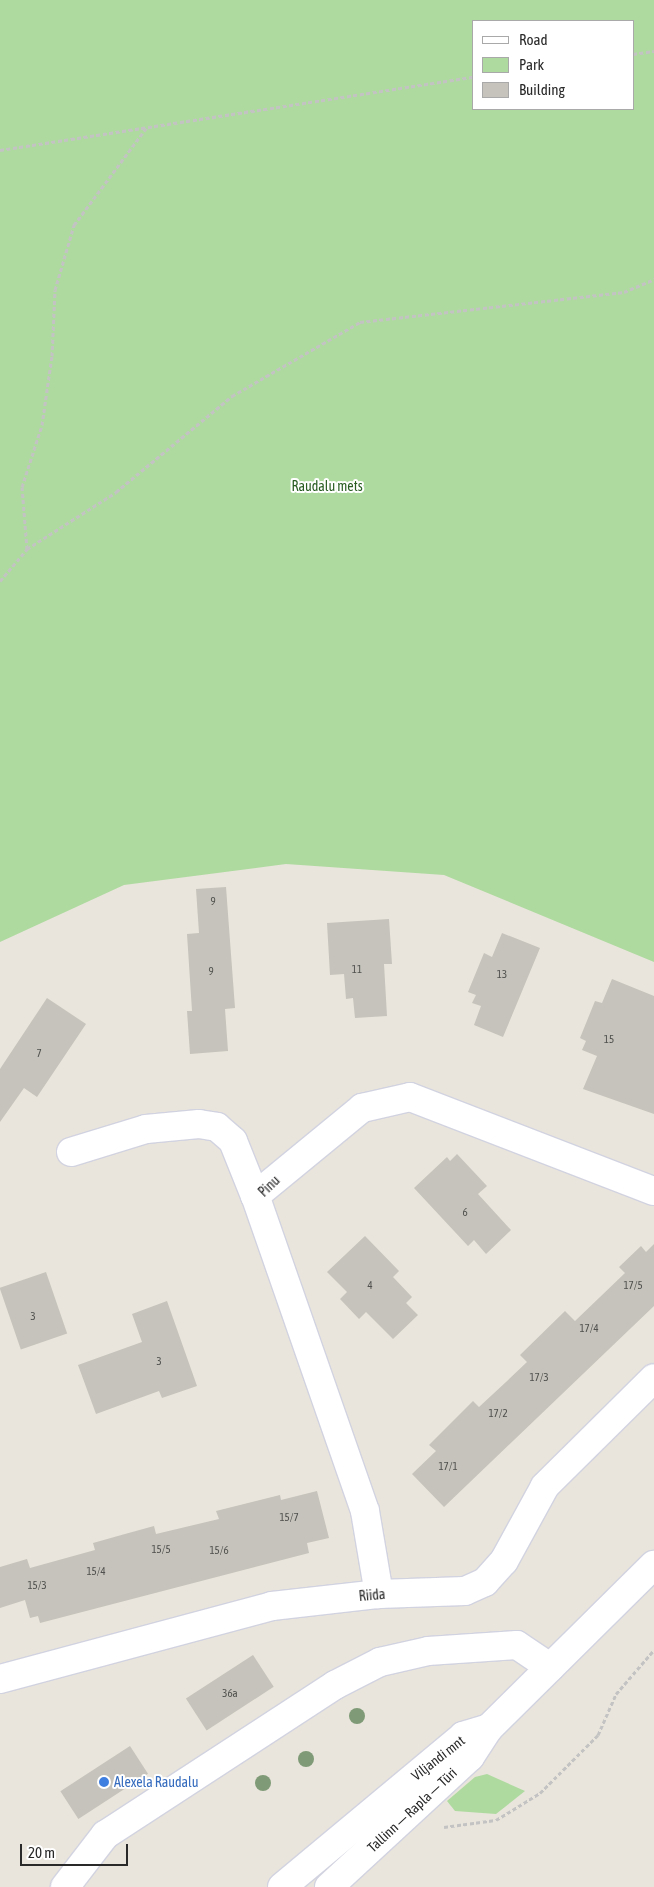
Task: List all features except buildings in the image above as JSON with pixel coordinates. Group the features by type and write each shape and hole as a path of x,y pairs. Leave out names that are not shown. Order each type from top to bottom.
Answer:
{"street":[{"name":"Pinu","path":"379,1594 365,1511 255,1196 362,1108 410,1097 654,1191"},
{"path":"71,1152 146,1129 198,1124 218,1127 233,1140 255,1196"},
{"name":"Riida","path":"0,1679 272,1606 379,1594 465,1591 485,1582 504,1561 545,1486 654,1378"},
{"name":"Viljandi mnt","path":"282,1887 463,1736 489,1728 654,1565"},
{"path":"65,1887 105,1835 335,1685 380,1662 428,1651 517,1645 550,1667"},
{"name":"Tallinn — Rapla — Türi","path":"329,1887 470,1757 489,1728"}],"path":[{"path":"634,54 654,50"},
{"path":"0,150 472,77"},
{"path":"27,549 22,487 42,425 58,281 74,225 147,127"},
{"path":"0,581 27,549 116,492 232,396 360,322 624,292 654,279"},
{"path":"438,1833 445,1826 496,1820 540,1793 598,1735 616,1694 654,1650"}],"green space":[{"name":"Raudalu mets","path":"0,0 654,0 654,962 444,875 286,864 124,885 0,942"},
{"path":"487,1774 525,1791 496,1814 455,1811 447,1801 475,1777"}],"place":[{"name":"Alexela Raudalu","path":"104,1782"}]}
